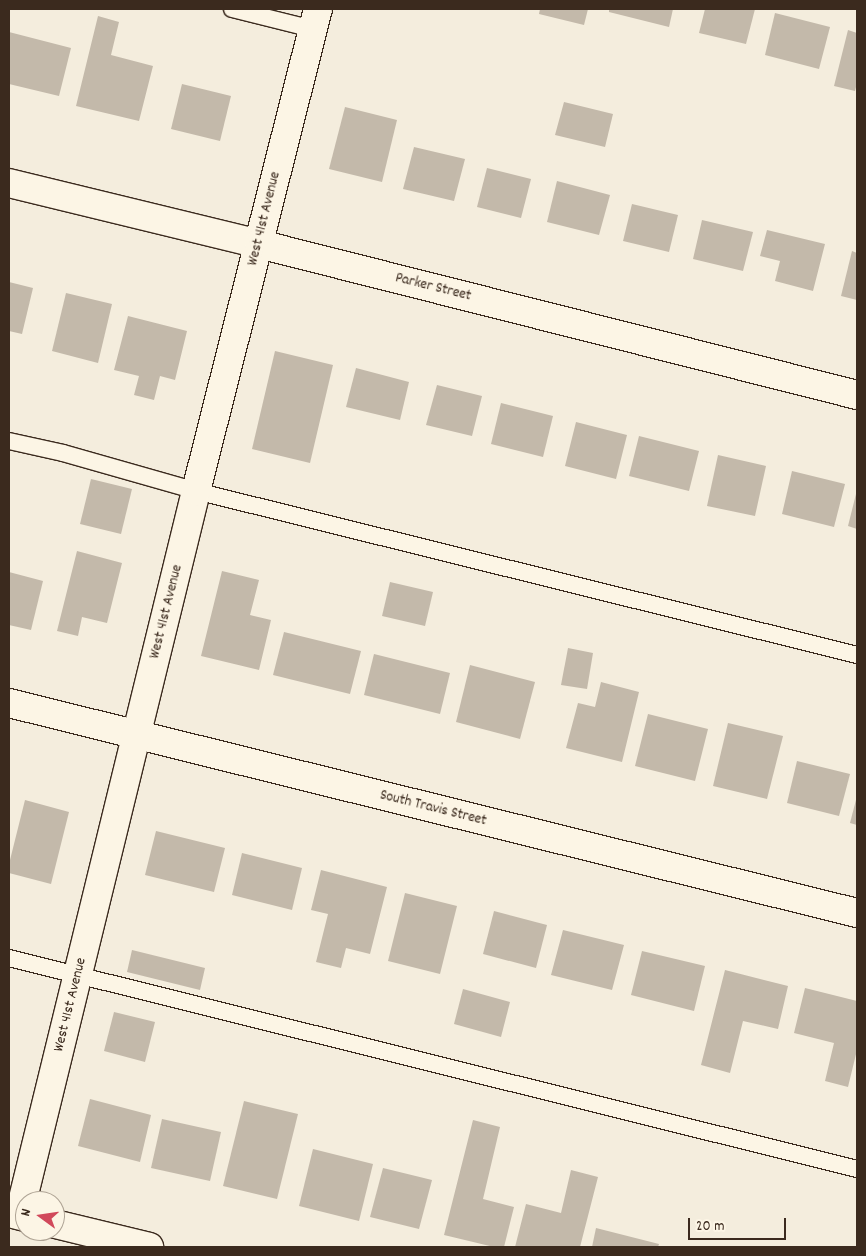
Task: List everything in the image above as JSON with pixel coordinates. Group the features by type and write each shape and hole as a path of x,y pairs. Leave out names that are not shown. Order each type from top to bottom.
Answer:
{"street":[{"name":"West 41st Avenue","path":"24,1191 196,491 315,19"},
{"name":"Parker Street","path":"9,183 857,395"},
{"name":"South Travis Street","path":"9,703 857,913"},
{"path":"65,1226 149,1247"}],"lane":[{"path":"232,9 315,19"},
{"path":"9,441 63,453 196,491 857,655"},
{"path":"9,958 857,1170"}],"building":[{"path":"540,9 588,9 584,25 539,14"},
{"path":"609,9 673,9 669,27 609,12"},
{"path":"705,9 755,9 746,44 699,33"},
{"path":"775,13 830,27 819,69 765,55"},
{"path":"98,16 119,22 111,55 153,66 139,121 76,106"},
{"path":"848,30 857,33 857,83 855,91 834,86"},
{"path":"9,32 71,48 59,96 9,84"},
{"path":"182,84 231,96 220,141 171,129"},
{"path":"564,102 613,114 605,147 555,135"},
{"path":"345,107 397,120 382,182 329,169"},
{"path":"414,147 465,159 454,201 403,189"},
{"path":"487,168 531,179 521,218 477,207"},
{"path":"557,181 610,195 599,235 547,222"},
{"path":"632,204 678,215 669,252 623,241"},
{"path":"702,220 753,232 743,271 693,259"},
{"path":"767,230 825,244 813,291 775,281 780,261 760,256"},
{"path":"852,251 857,253 857,300 841,296"},
{"path":"9,282 33,288 22,334 9,331"},
{"path":"66,293 112,304 98,363 52,351"},
{"path":"128,316 187,331 175,380 160,376 154,400 134,395 139,376 114,370"},
{"path":"275,351 333,365 310,463 252,449"},
{"path":"356,368 409,382 400,420 346,407"},
{"path":"437,385 482,396 472,436 426,425"},
{"path":"501,403 553,416 543,457 491,444"},
{"path":"576,422 627,435 616,479 565,466"},
{"path":"639,436 699,451 689,491 629,476"},
{"path":"718,455 766,466 755,516 707,506"},
{"path":"792,471 845,484 834,527 782,514"},
{"path":"91,479 132,489 121,534 80,524"},
{"path":"857,490 857,529 848,526"},
{"path":"77,551 122,563 107,623 82,617 78,636 57,631"},
{"path":"222,571 259,580 250,615 271,620 259,670 201,656"},
{"path":"9,572 43,581 31,630 9,625"},
{"path":"390,582 433,592 425,626 382,616"},
{"path":"284,632 361,651 350,694 273,675"},
{"path":"568,648 593,653 587,689 561,685"},
{"path":"374,654 450,673 440,714 364,695"},
{"path":"470,665 535,682 520,739 456,722"},
{"path":"601,682 639,692 622,762 566,748 578,703 595,707"},
{"path":"648,714 708,729 695,781 635,766"},
{"path":"728,723 783,736 767,799 713,786"},
{"path":"797,761 850,774 839,816 787,803"},
{"path":"857,796 857,825 850,823"},
{"path":"25,800 69,812 51,884 9,873 9,864"},
{"path":"156,831 225,848 214,892 145,875"},
{"path":"242,853 302,868 292,910 232,895"},
{"path":"321,870 387,887 370,954 346,948 341,968 316,962 328,914 311,910"},
{"path":"405,893 457,906 440,974 388,961"},
{"path":"494,911 547,925 536,968 483,954"},
{"path":"563,930 624,945 612,990 551,975"},
{"path":"132,950 205,968 200,990 127,972"},
{"path":"642,951 705,966 694,1011 631,995"},
{"path":"725,970 788,986 778,1029 743,1021 730,1073 701,1065"},
{"path":"805,988 857,1001 857,1050 848,1087 825,1081 834,1043 794,1033"},
{"path":"463,989 510,1002 501,1037 454,1024"},
{"path":"114,1012 155,1022 145,1062 104,1051"},
{"path":"90,1099 151,1115 140,1162 78,1146"},
{"path":"244,1101 298,1114 277,1199 223,1186"},
{"path":"162,1119 221,1132 210,1181 151,1168"},
{"path":"473,1120 500,1127 483,1199 514,1207 504,1247 494,1247 444,1235"},
{"path":"313,1149 373,1164 359,1221 299,1206"},
{"path":"383,1168 432,1180 419,1229 370,1217"},
{"path":"571,1170 598,1177 580,1247 515,1247 526,1204 561,1213"},
{"path":"596,1228 659,1244 658,1247 592,1247"}]}
